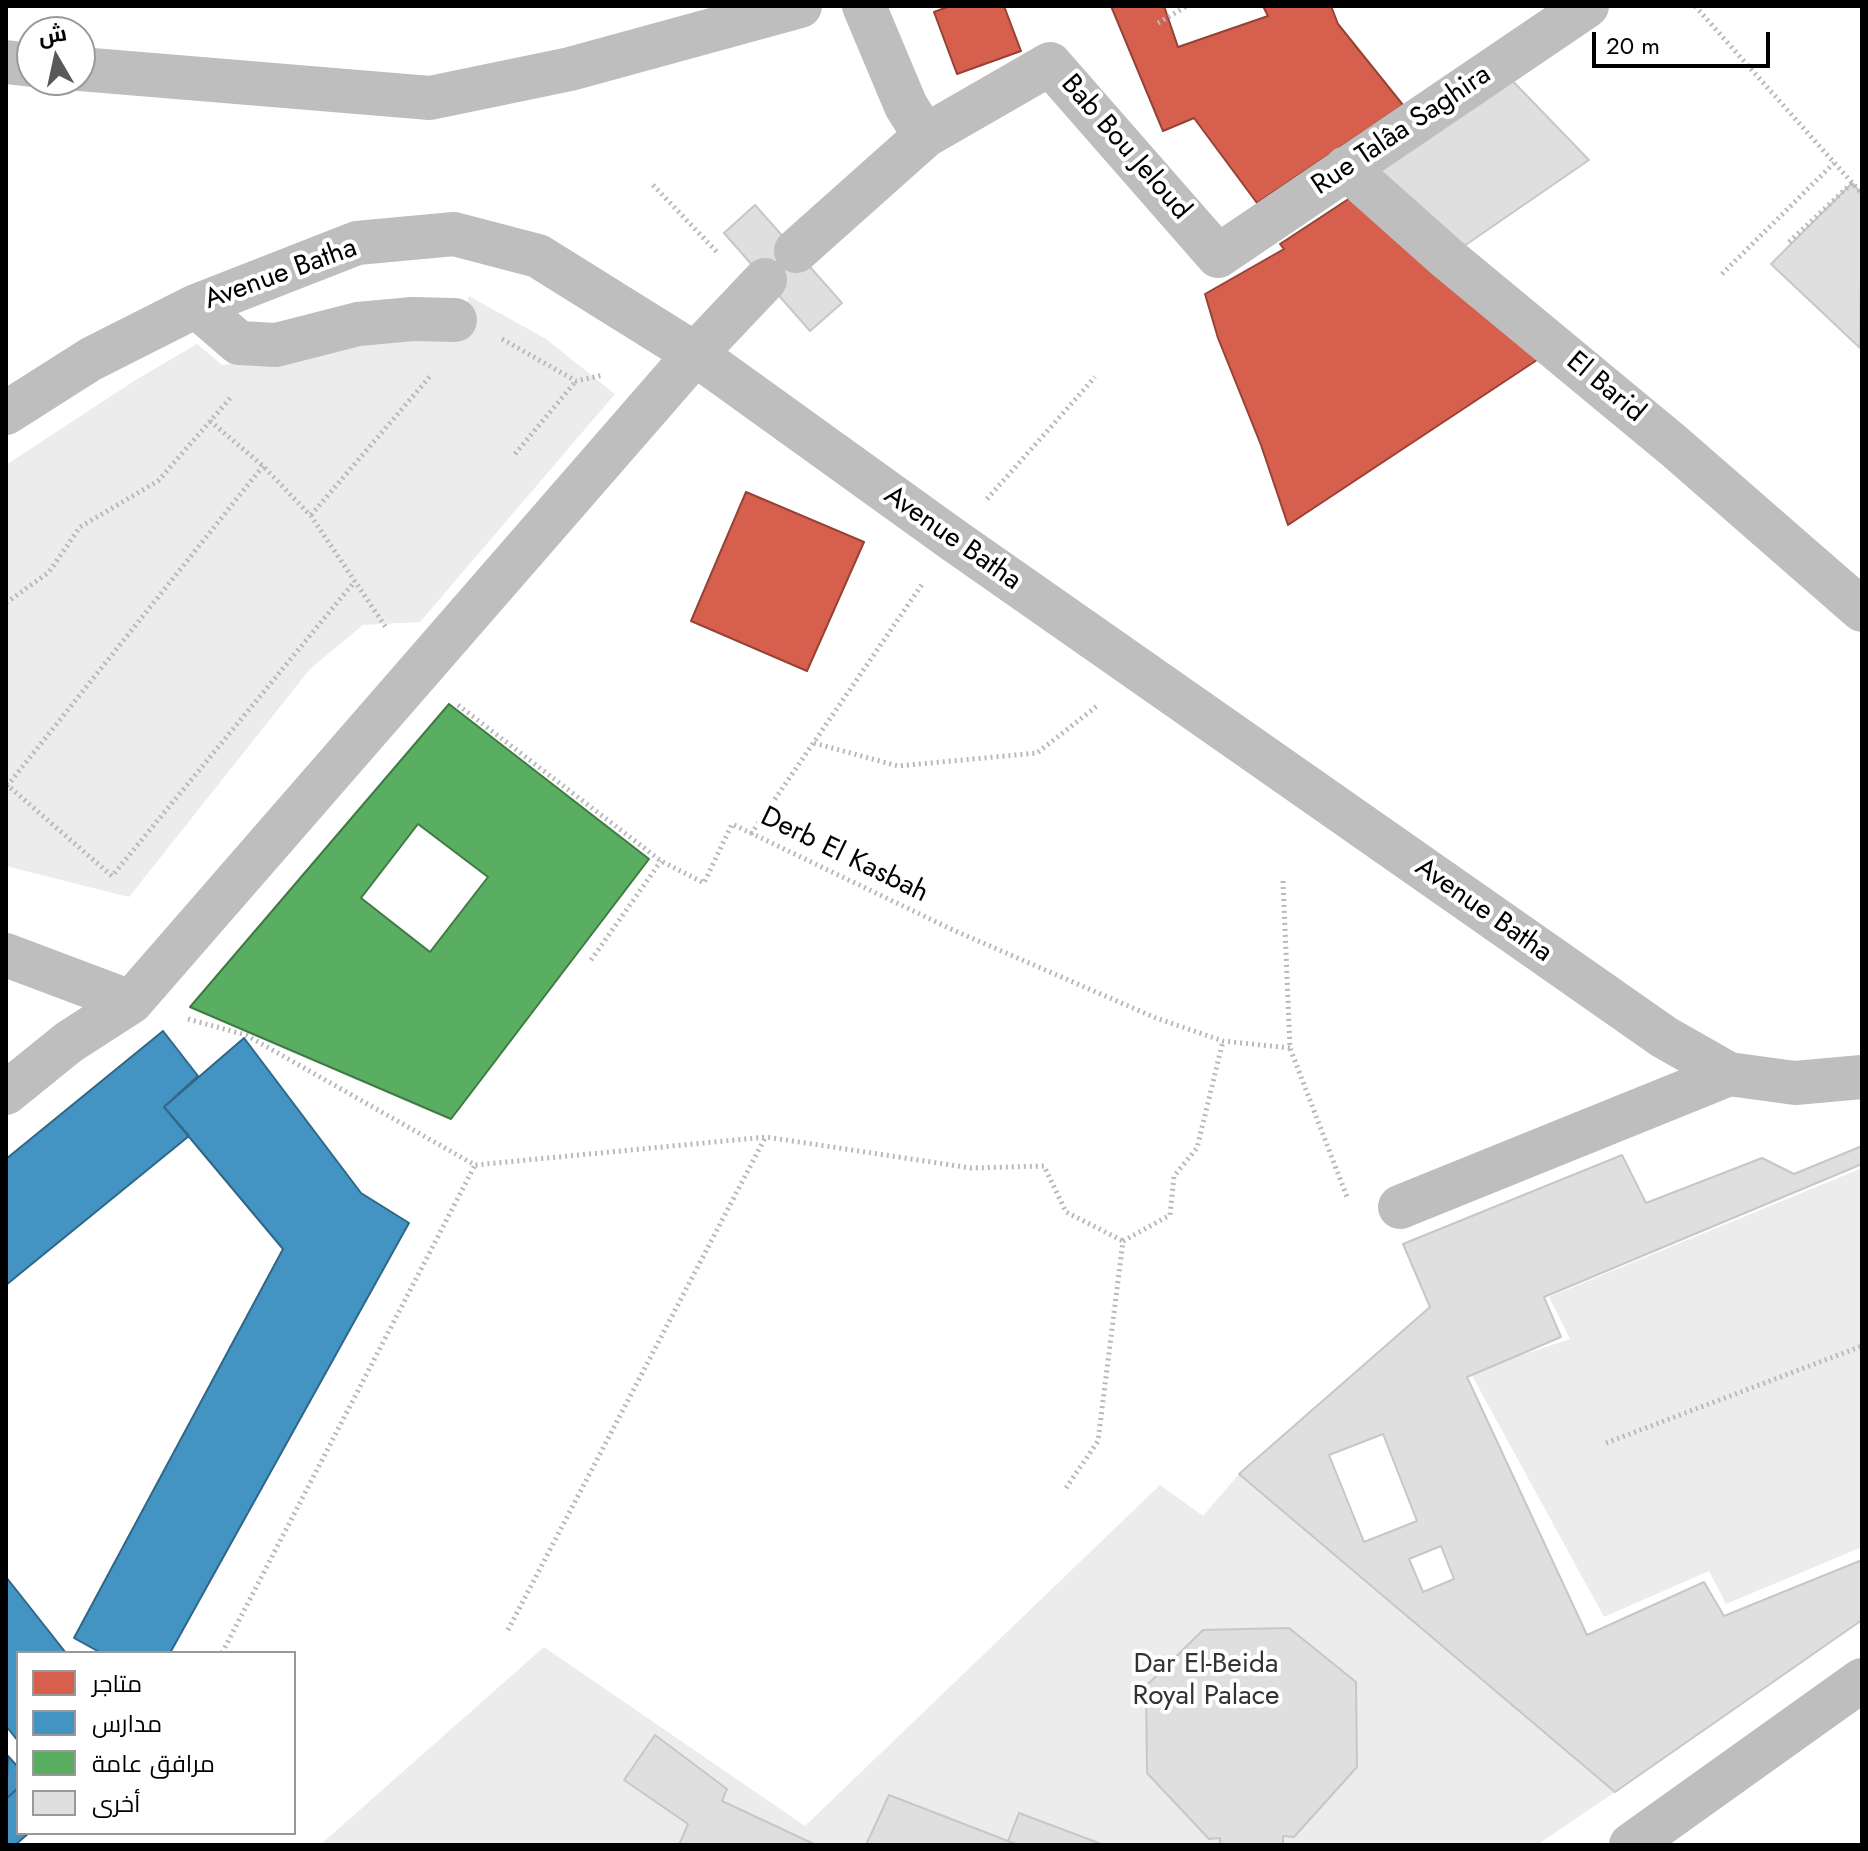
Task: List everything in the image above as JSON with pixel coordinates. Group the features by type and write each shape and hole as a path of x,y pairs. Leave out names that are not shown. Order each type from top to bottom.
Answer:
{"street":[{"path":"96,70 430,98 570,69 800,6"},
{"path":"864,6 906,106 925,136"},
{"name":"Rue Talâa Saghira","path":"1218,256 1587,6"},
{"name":"Bab Bou Jeloud","path":"6,1093 69,1042 131,1002 695,354 772,274 925,136 1050,64 1218,256"},
{"name":"El Barid","path":"1346,168 1447,258 1674,446 1862,610"},
{"name":"Avenue Batha","path":"6,413 91,359 196,306 357,243 454,234 538,256 695,354 952,539 1664,1037 1729,1074 1795,1083 1862,1077"},
{"path":"196,306 239,343 276,345 358,324 413,319 473,326"},
{"path":"6,955 131,1002"},
{"path":"1400,1207 1729,1074"},
{"path":"1631,1845 1862,1680"}],"path":[{"path":"1158,23 1187,6"},
{"path":"1695,6 1862,194"},
{"path":"1722,274 1834,163"},
{"path":"1789,242 1852,183"},
{"path":"653,185 772,274"},
{"path":"473,326 576,381"},
{"path":"311,516 434,372"},
{"path":"515,454 576,381 606,375"},
{"path":"751,834 952,539 1095,377"},
{"path":"6,603 49,572 80,527 158,481 239,388"},
{"name":"Derb El Kasbah","path":"210,421 263,466 311,516 417,674 661,861 704,883 732,824 953,930 1156,1018 1223,1041 1290,1048"},
{"path":"263,466 7,786 112,876 355,581"},
{"path":"814,743 898,766 1037,753 1140,671"},
{"path":"591,960 661,861"},
{"path":"1283,881 1290,1048 1351,1209"},
{"path":"246,1035 475,1165 766,1137 971,1168 1044,1166 1066,1212 1123,1241"},
{"path":"1123,1241 1170,1215 1174,1176 1197,1148 1223,1041"},
{"path":"508,1630 766,1137"},
{"path":"223,1651 475,1165"},
{"path":"1066,1488 1098,1441 1123,1241"},
{"path":"1606,1443 1862,1346"}],"green space":[{"path":"469,296 546,339 615,394 420,622 363,625 310,669 129,897 6,866 6,465 134,381 197,344 222,365 339,347 459,336"},
{"path":"1862,1168 1862,1547 1726,1604 1709,1571 1604,1617 1470,1372 1570,1339 1549,1297"},
{"name":"Dar El-Beida Royal Palace","path":"1239,1474 1615,1792 1537,1845 320,1845 544,1647 805,1826 1160,1485 1203,1516"}],"building: متاجر":[{"path":"950,6 1004,6 1021,51 957,74 934,12"},
{"path":"1111,6 1164,6 1178,47 1268,16 1263,6 1331,6 1338,24 1403,105 1257,203 1194,118 1163,131"},
{"path":"1350,198 1540,358 1288,525 1261,445 1218,338 1205,294 1284,249 1280,244"},
{"path":"746,492 864,542 807,671 691,621"}],"building: مدارس":[{"path":"163,1031 198,1076 164,1107 189,1136 6,1285 6,1159"},
{"path":"244,1038 361,1193 409,1223 171,1651 97,1651 74,1638 283,1249 164,1107"},
{"path":"6,1577 64,1651 16,1651 16,1738 6,1726"},
{"path":"8,1756 16,1765 16,1790 6,1799"},
{"path":"16,1790 16,1835 27,1835 15,1845 6,1845 6,1799"}],"building: مرافق عامة":[{"path":"449,704 649,859 451,1119 190,1007","holes":["418,824 488,877 430,952 361,898"]}],"building: أخرى":[{"path":"1503,71 1589,160 1451,255 1354,168"},
{"path":"1852,183 1862,194 1860,348 1771,264"},
{"path":"755,205 842,303 810,331 724,233"},
{"path":"1862,1146 1862,1164 1544,1297 1561,1337 1467,1377 1587,1635 1704,1582 1724,1616 1862,1560 1862,1620 1615,1792 1239,1474 1430,1307 1403,1244 1622,1155 1646,1203 1762,1158 1794,1174","holes":["1383,1434 1417,1521 1364,1542 1329,1455"]},
{"path":"1441,1546 1454,1579 1423,1592 1409,1559"},
{"name":"Dar El-Beida Royal Palace","path":"1289,1628 1356,1682 1357,1767 1294,1837 1283,1836 1283,1845 1220,1845 1220,1838 1209,1839 1147,1773 1146,1686 1203,1630"},
{"path":"655,1735 727,1789 722,1801 816,1845 679,1845 688,1824 624,1780"},
{"path":"889,1795 1008,1841 1018,1845 866,1845"},
{"path":"1019,1813 1104,1845 1018,1845 1008,1841"}]}
